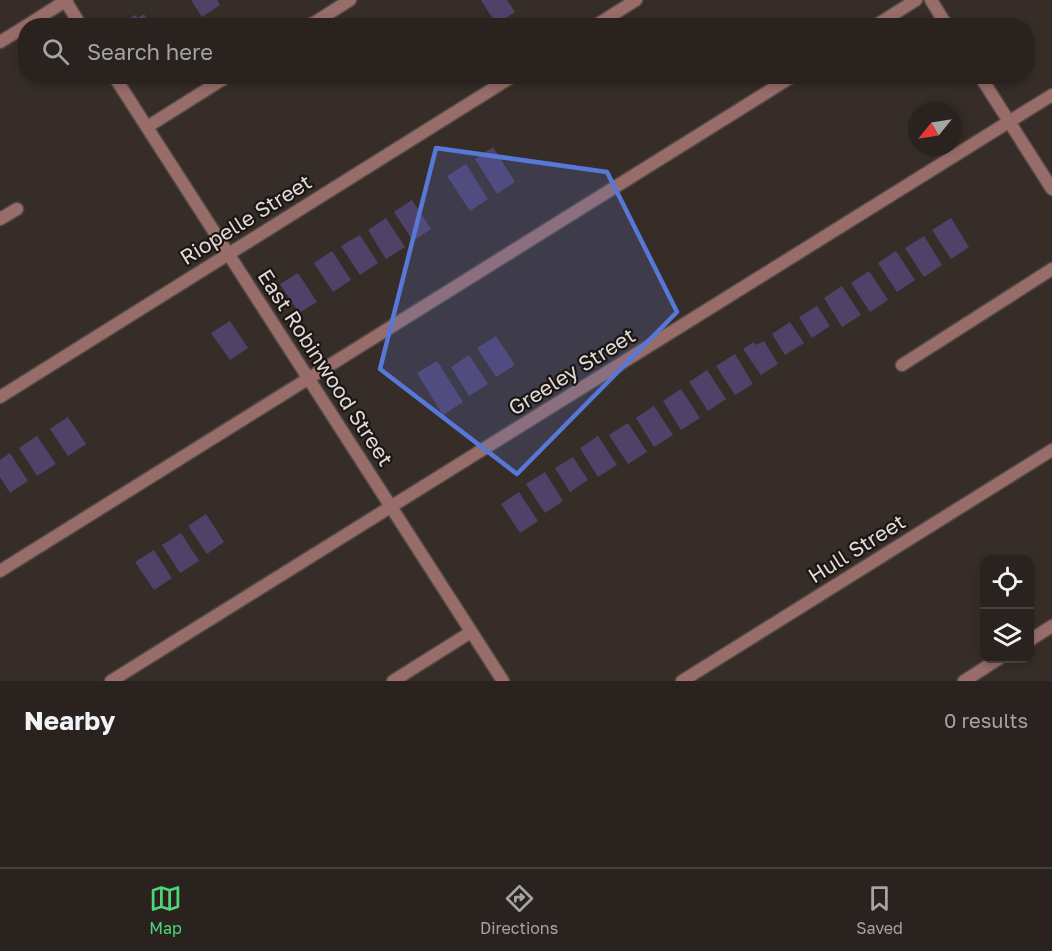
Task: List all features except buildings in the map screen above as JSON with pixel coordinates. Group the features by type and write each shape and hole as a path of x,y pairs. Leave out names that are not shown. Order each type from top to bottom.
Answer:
{"street":[{"path":"38,18 66,0 76,18"},
{"path":"322,18 350,0"},
{"path":"608,18 636,0"},
{"path":"887,18 916,0"},
{"path":"931,0 942,18"},
{"path":"0,42 18,31"},
{"name":"East Robinwood Street","path":"119,84 503,681"},
{"path":"147,127 215,84"},
{"name":"Riopelle Street","path":"0,397 500,84"},
{"path":"0,571 779,84"},
{"path":"985,84 1052,189"},
{"name":"Greeley Street","path":"111,681 392,508 1052,94"},
{"path":"0,219 17,209"},
{"path":"902,364 1052,269"},
{"name":"Hull Street","path":"682,681 1052,450"},
{"path":"1034,637 1052,626"},
{"path":"393,681 471,632"},
{"path":"964,681 992,663"}],"highlighted area":[{"path":"436,148 607,172 677,312 517,474 380,369"}]}
